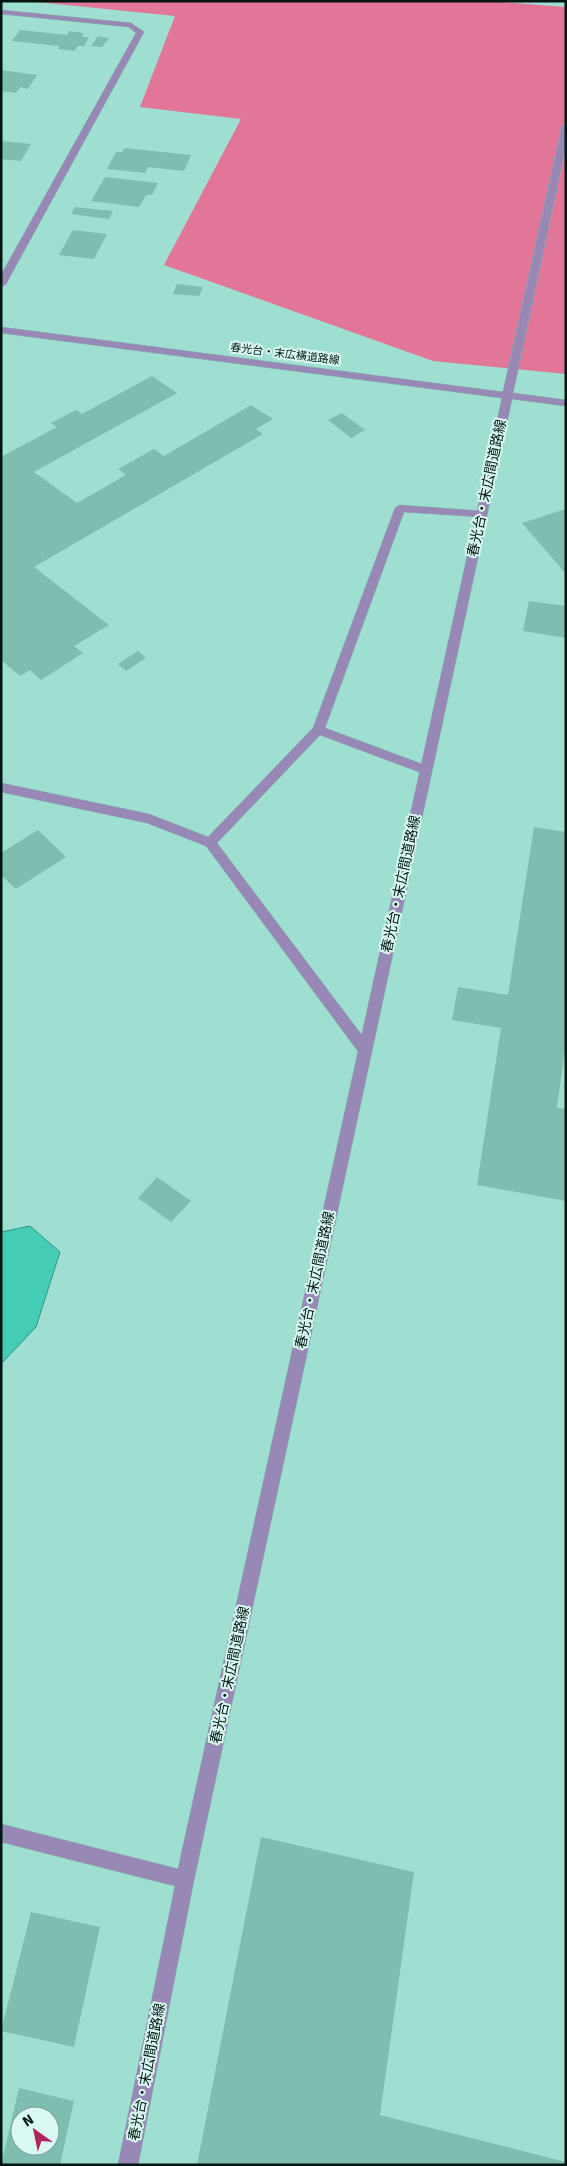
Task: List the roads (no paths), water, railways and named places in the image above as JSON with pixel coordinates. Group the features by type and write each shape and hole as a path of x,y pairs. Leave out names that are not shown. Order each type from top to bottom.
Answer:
{"street":[{"path":"1,12 131,25 140,32 1,284"},
{"name":"春光台・末広間道路線","path":"128,2165 185,1880 566,126"},
{"name":"春光台・末広横道路線","path":"1,330 566,403"},
{"path":"210,843 318,730 400,508 481,514"},
{"path":"318,730 426,770"},
{"path":"1,787 149,819 210,843 232,875 365,1050"},
{"path":"1,1833 185,1880"}]}
